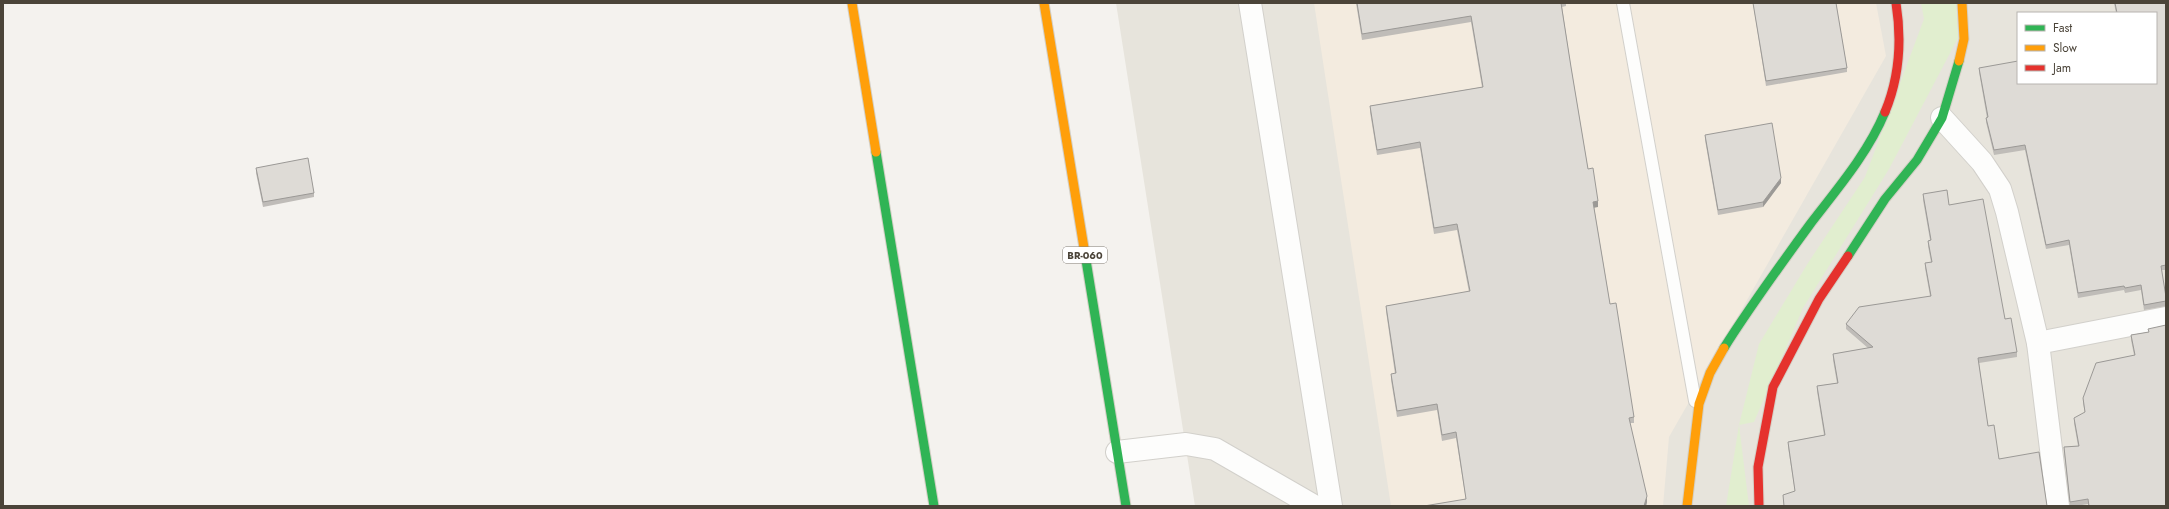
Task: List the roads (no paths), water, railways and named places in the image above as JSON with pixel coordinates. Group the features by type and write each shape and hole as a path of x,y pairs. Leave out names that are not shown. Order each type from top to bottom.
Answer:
{"main road":[{"path":"852,3 934,506"},
{"path":"1687,506 1692,474 1696,410 1709,374 1738,327 1788,254 1842,183 1884,117 1896,81 1898,49 1896,3"},
{"path":"1759,506 1758,467 1773,387 1819,299 1885,199 1918,160 1942,118 1957,72 1964,39 1962,3"},
{"name":"BR-060","path":"1048,4 1126,506"}],"street":[{"path":"1250,3 1331,506"},
{"path":"1942,118 1982,162 2000,189 2016,245 2038,343 2058,506"},
{"path":"2038,343 2166,318"},
{"path":"1117,452 1186,444 1215,449 1314,506"}],"lane":[{"path":"1623,3 1696,410"}]}
